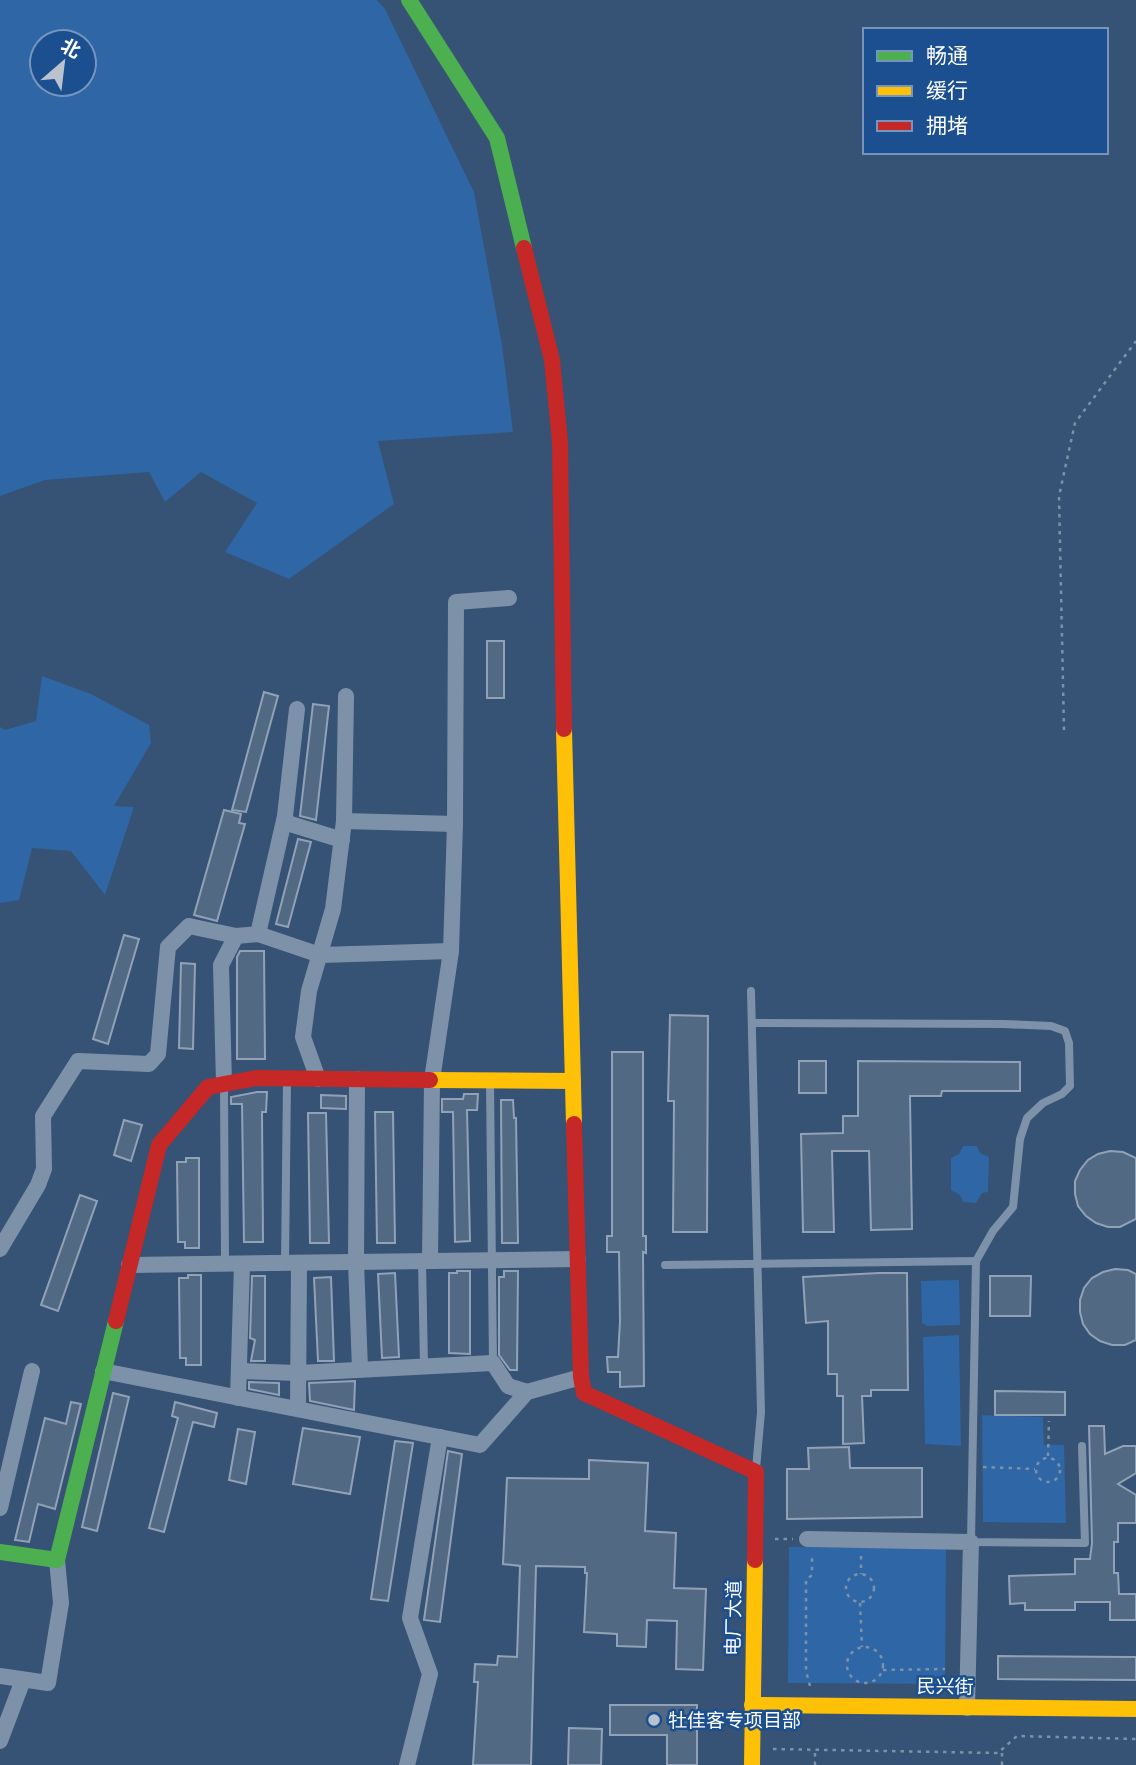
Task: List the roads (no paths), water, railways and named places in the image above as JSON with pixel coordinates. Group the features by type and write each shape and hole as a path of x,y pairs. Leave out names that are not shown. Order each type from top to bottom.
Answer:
{"street":[{"path":"409,0 497,138 552,360 560,442 563,690 581,1377 584,1393 756,1472"},
{"path":"426,1261 432,1080 451,951 455,824 456,603 509,598"},
{"path":"318,1079 303,1037 309,991 333,909 342,840 346,696"},
{"path":"258,933 284,822 297,709"},
{"path":"344,821 455,824"},
{"path":"284,822 342,840"},
{"path":"0,1250 38,1185 44,1169 43,1116 78,1061 149,1064 158,1054 168,947 190,926 236,936 258,933 320,955 451,951"},
{"path":"225,1084 221,965 236,936"},
{"path":"0,1676 48,1683 61,1602 57,1560 159,1145 208,1087 256,1078 573,1081"},
{"path":"357,1079 356,1262 360,1369"},
{"path":"129,1265 578,1259"},
{"path":"292,1263 299,1373 298,1409"},
{"path":"238,1398 242,1264"},
{"path":"239,1371 299,1373 493,1363 508,1386 527,1392 581,1377"},
{"path":"0,1508 32,1371"},
{"path":"103,1371 481,1445 527,1392"},
{"path":"407,1765 430,1674 410,1618 440,1437"},
{"name":"电厂大道","path":"752,1765 756,1472"},
{"path":"810,1539 971,1542 967,1708"},
{"path":"0,1552 57,1560"},
{"path":"0,1741 23,1679"},
{"name":"民兴街","path":"752,1705 1136,1709"}],"lane":[{"path":"751,991 761,1412 756,1472"},
{"path":"752,1023 1003,1024 1051,1026 1065,1031 1069,1043 1070,1086 1062,1094 1043,1103 1027,1118 1020,1139 1013,1207 993,1231 975,1261 971,1542 1085,1543 1082,1446"},
{"path":"287,1078 292,1263"},
{"path":"489,1080 493,1363"},
{"path":"225,1084 225,1264"},
{"path":"424,1366 426,1261"},
{"path":"665,1265 975,1261"}],"place":[{"name":"牡佳客专项目部","path":"654,1720"}]}
